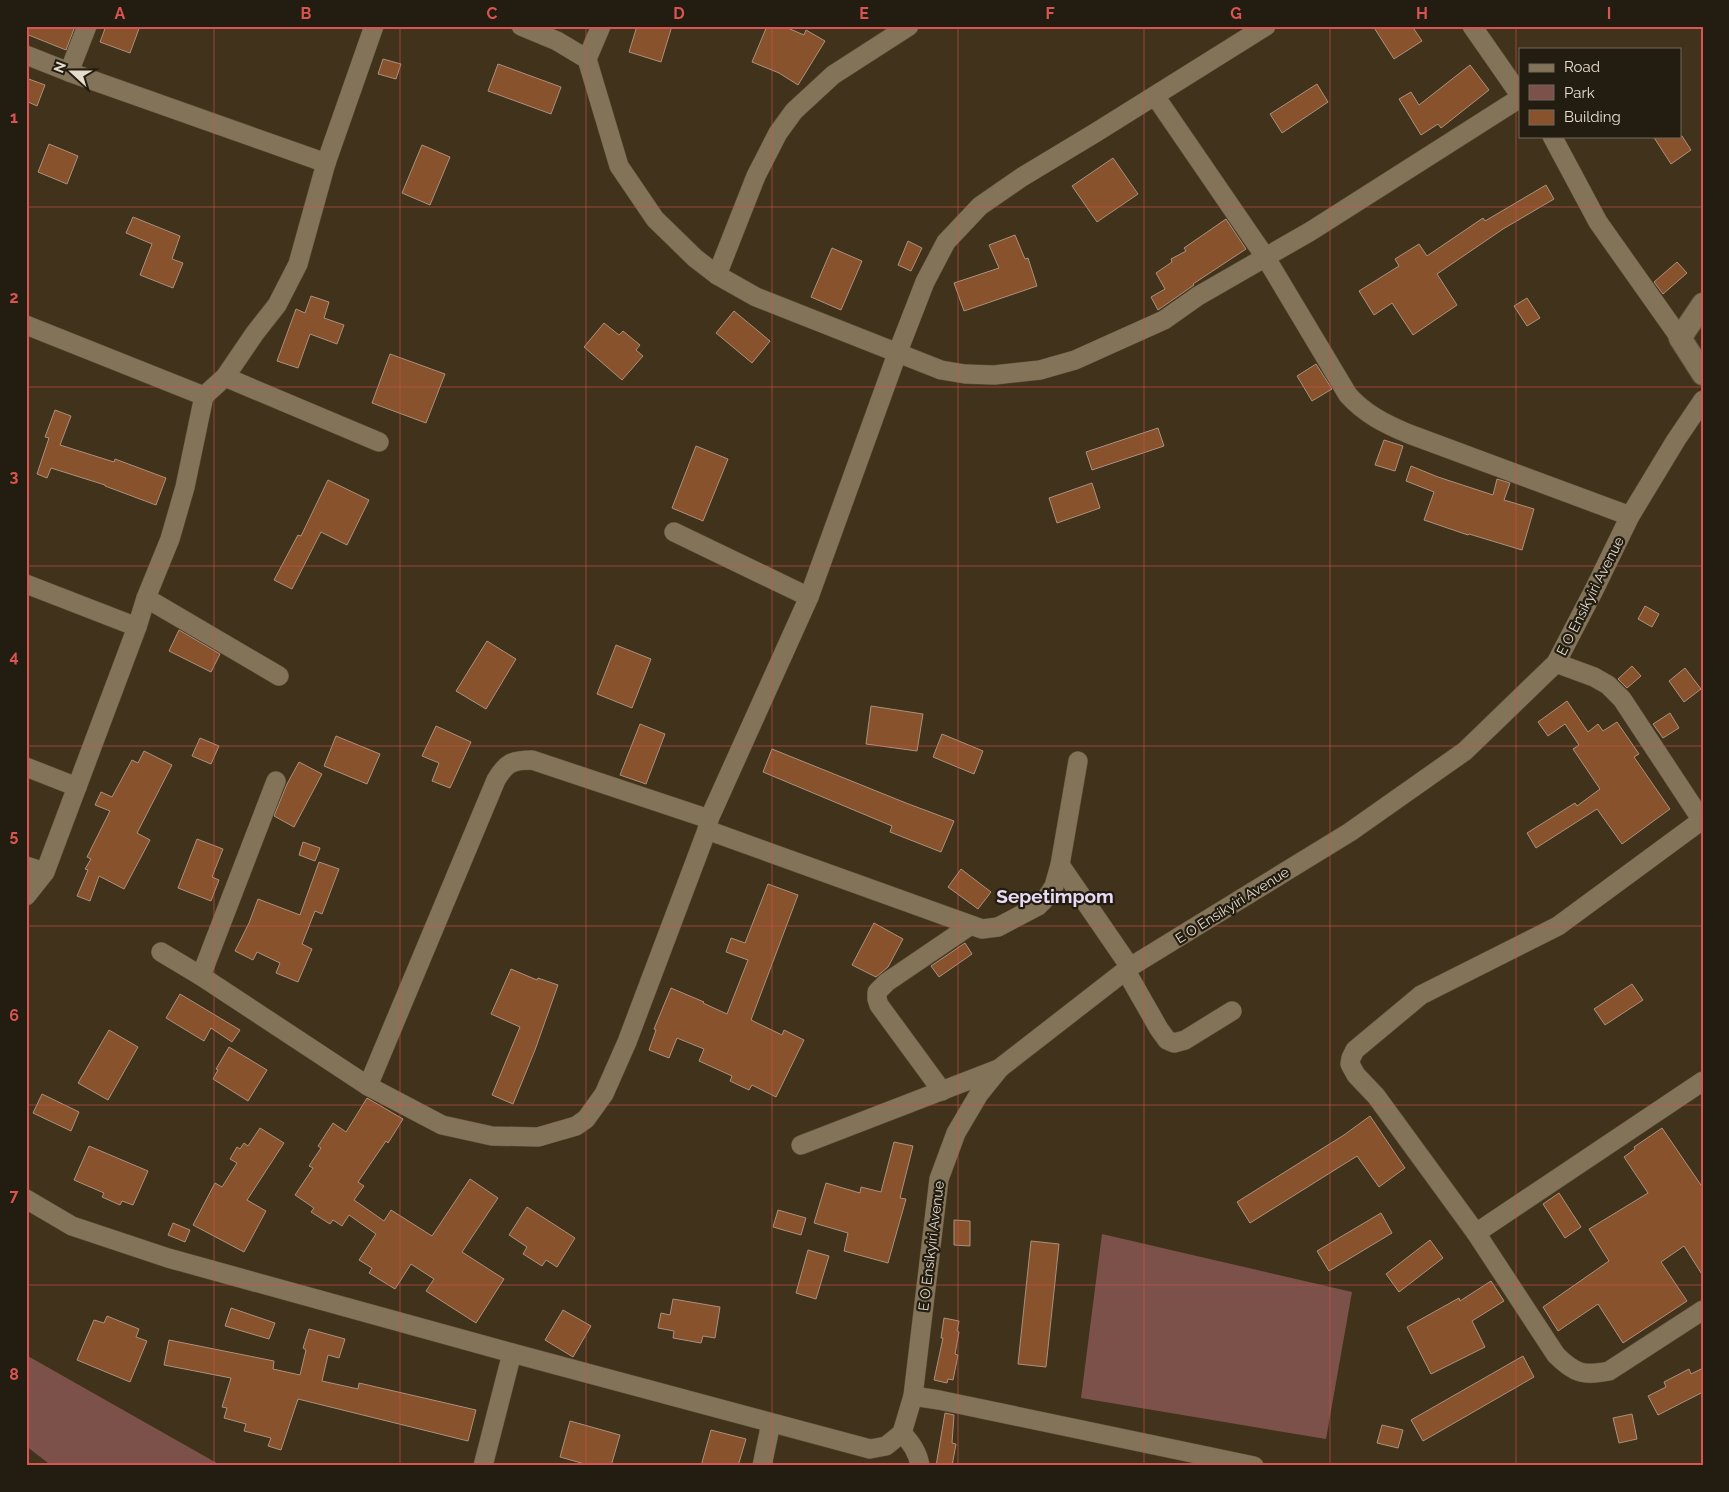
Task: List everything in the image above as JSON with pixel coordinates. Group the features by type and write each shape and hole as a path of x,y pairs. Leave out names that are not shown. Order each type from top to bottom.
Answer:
{"street":[{"path":"69,72 87,26"},
{"path":"26,896 46,872 146,598 170,539 185,487 204,396 225,377 255,332 277,305 298,264 326,163 374,26"},
{"path":"521,26 557,41 587,59"},
{"path":"601,26 587,59 619,166 655,219 695,258 717,275 756,297 897,354 941,370 965,374 994,375 1040,370 1075,360 1164,320 1198,296 1320,226 1519,97"},
{"path":"717,275 756,176 778,133 794,111 833,75 910,26"},
{"path":"161,952 201,976 368,1086 442,1124 492,1136 538,1137 576,1126 586,1119 604,1094 627,1042 708,825 809,597 897,354 926,282 946,242 980,206 1022,176 1155,96 1266,26"},
{"path":"1472,26 1519,95"},
{"path":"26,54 69,72 326,163"},
{"path":"1155,96 1266,258 1348,395 1358,406 1383,423 1409,434 1630,516"},
{"path":"1553,138 1598,222 1680,338 1703,374"},
{"path":"1680,338 1703,304"},
{"path":"26,326 204,396"},
{"path":"225,377 379,442"},
{"name":"E O Ensikyiri Avenue","path":"902,1433 913,1396 939,1179 956,1133 979,1094 1000,1068 1128,969 1350,832 1457,756 1556,663 1630,516 1676,440 1703,400"},
{"path":"674,532 809,597"},
{"path":"26,584 137,627"},
{"path":"146,598 279,676"},
{"path":"1556,663 1594,677 1608,685 1622,699 1702,821 1558,926 1421,995 1355,1050 1350,1064 1356,1075 1376,1096 1476,1232 1556,1355 1568,1367 1576,1371 1592,1374 1609,1371 1703,1310"},
{"path":"368,1086 496,780 502,769 511,763 521,760 532,760 982,929 998,927 1038,906 1054,886 1060,865 1078,761"},
{"path":"26,767 78,787"},
{"path":"201,976 276,781"},
{"path":"1060,865 1128,969 1159,1029 1167,1040 1174,1043 1185,1040 1232,1011"},
{"path":"26,866 46,872"},
{"path":"942,1091 879,1006 877,992 887,982 971,925"},
{"path":"801,1145 1000,1068"},
{"path":"1476,1232 1703,1081"},
{"path":"26,1199 72,1226 168,1258 771,1423 870,1449 886,1446 902,1433 914,1447 920,1466"},
{"path":"483,1466 512,1353"},
{"path":"913,1396 1254,1466"},
{"path":"762,1466 771,1423"}],"green space":[{"path":"1102,1234 1352,1292 1326,1439 1081,1398"},
{"path":"26,1355 222,1466 52,1466 26,1446"}],"building":[{"path":"26,26 66,26 74,29 66,50 26,34"},
{"path":"106,26 140,26 130,53 100,42"},
{"path":"637,26 672,26 661,62 629,52"},
{"path":"767,26 783,26 804,35 806,30 825,41 798,85 779,73 752,62"},
{"path":"1373,26 1412,26 1422,41 1394,59"},
{"path":"383,59 401,64 396,79 378,74"},
{"path":"498,64 561,87 551,114 488,91"},
{"path":"1470,65 1489,90 1441,128 1438,124 1421,135 1399,99 1411,92 1419,105"},
{"path":"26,78 45,85 37,106 26,101"},
{"path":"1317,84 1328,102 1282,133 1270,114"},
{"path":"1682,136 1691,150 1671,164 1654,138 1682,138"},
{"path":"49,144 78,156 67,184 38,172"},
{"path":"422,145 450,157 430,205 402,193"},
{"path":"1113,158 1138,194 1097,222 1072,186"},
{"path":"1546,185 1554,199 1503,229 1437,274 1457,305 1413,335 1392,303 1374,315 1359,291 1399,266 1395,259 1419,244 1427,256 1483,218 1485,221"},
{"path":"133,217 180,236 172,259 183,263 173,288 140,275 152,244 126,233"},
{"path":"1226,219 1246,249 1158,310 1151,297 1165,289 1156,273 1172,262 1171,259 1186,251 1184,248"},
{"path":"1015,235 1025,259 1028,258 1037,286 964,311 954,283 999,268 989,245"},
{"path":"908,241 922,248 911,271 898,265"},
{"path":"832,248 862,261 841,310 811,297"},
{"path":"1677,262 1687,273 1663,294 1654,282"},
{"path":"311,296 329,302 324,318 344,325 337,344 310,334 298,368 277,361 296,309 305,313"},
{"path":"1527,298 1540,318 1527,326 1514,306"},
{"path":"734,311 770,341 752,363 716,333"},
{"path":"604,323 619,335 623,331 640,345 636,350 643,356 622,380 584,347"},
{"path":"390,354 445,374 426,423 372,403"},
{"path":"1316,364 1332,389 1312,401 1297,376"},
{"path":"55,410 71,416 60,445 114,462 115,459 166,478 156,505 105,485 51,468 47,478 37,474 49,438 45,437"},
{"path":"1158,428 1164,446 1092,470 1086,452"},
{"path":"1384,440 1403,446 1395,471 1375,465"},
{"path":"696,446 728,459 703,521 672,508"},
{"path":"1411,466 1493,495 1497,479 1510,483 1504,500 1534,509 1522,550 1424,520 1434,492 1406,481"},
{"path":"328,480 369,500 347,545 321,532 292,589 274,580 298,535 301,536"},
{"path":"1092,483 1100,508 1057,523 1049,498"},
{"path":"1645,606 1659,614 1652,627 1638,619"},
{"path":"179,630 220,654 211,672 169,651"},
{"path":"487,641 516,659 486,709 456,691"},
{"path":"616,645 651,659 632,708 597,694"},
{"path":"1632,666 1641,676 1627,688 1618,679"},
{"path":"1685,668 1701,689 1684,702 1669,681"},
{"path":"1567,701 1588,732 1598,724 1603,731 1617,722 1639,754 1634,757 1670,809 1622,844 1597,809 1536,848 1527,833 1575,803 1577,806 1600,789 1573,749 1579,745 1565,724 1548,736 1538,722"},
{"path":"871,706 923,714 917,751 866,744"},
{"path":"1670,713 1679,728 1663,738 1653,724"},
{"path":"640,724 665,734 646,784 620,775"},
{"path":"436,726 471,742 450,788 432,781 439,763 422,756"},
{"path":"942,734 983,751 974,774 933,757"},
{"path":"336,736 380,754 367,784 324,766"},
{"path":"200,738 219,746 211,764 192,756"},
{"path":"772,749 954,821 941,852 890,832 892,826 763,772"},
{"path":"144,751 172,765 137,833 150,840 124,889 99,876 90,901 77,896 88,870 85,869 91,859 87,857 110,811 95,805 101,792 112,797 132,760 138,763"},
{"path":"299,762 322,774 294,827 274,816 287,784"},
{"path":"197,839 223,849 212,877 219,880 211,901 178,888"},
{"path":"303,842 320,848 315,861 299,855"},
{"path":"319,862 339,869 322,914 315,911 302,944 312,949 298,982 276,973 280,963 257,952 253,960 235,951 258,899 300,915"},
{"path":"961,869 991,892 978,909 948,887"},
{"path":"768,884 798,895 751,1020 782,1035 784,1030 804,1040 776,1097 752,1085 749,1090 730,1081 732,1076 699,1061 704,1049 677,1038 669,1058 649,1050 656,1030 654,1029 671,988 727,1014 748,960 726,952 731,938 745,943"},
{"path":"874,923 903,939 888,967 876,977 852,965"},
{"path":"965,943 972,954 939,977 931,966"},
{"path":"511,969 537,980 538,978 558,985 513,1104 492,1095 520,1027 491,1014"},
{"path":"1632,984 1643,1000 1605,1025 1594,1009"},
{"path":"180,994 240,1030 232,1042 211,1028 204,1041 166,1018"},
{"path":"109,1030 138,1047 108,1100 78,1083"},
{"path":"229,1047 267,1070 248,1101 213,1079 218,1070 216,1069"},
{"path":"42,1094 79,1112 71,1131 33,1113"},
{"path":"367,1098 403,1119 388,1143 386,1141 358,1182 364,1186 354,1200 384,1221 391,1210 432,1236 470,1179 498,1198 462,1252 504,1279 476,1323 426,1291 434,1279 411,1264 395,1289 369,1273 372,1268 359,1260 376,1234 349,1215 342,1226 333,1220 330,1224 311,1212 314,1208 295,1195 313,1168 309,1166 321,1148 318,1146 333,1123 346,1132"},
{"path":"1370,1116 1405,1168 1379,1187 1357,1156 1250,1223 1237,1202 1344,1135"},
{"path":"260,1128 284,1143 247,1200 266,1211 244,1252 193,1225 215,1183 222,1187 237,1163 230,1159 237,1147 240,1149 244,1143 248,1146"},
{"path":"1662,1128 1703,1188 1703,1276 1684,1246 1661,1262 1687,1301 1623,1343 1598,1304 1558,1331 1543,1307 1609,1261 1589,1229 1648,1193 1624,1157 1635,1149 1634,1147"},
{"path":"894,1142 913,1146 900,1198 906,1199 888,1263 844,1251 848,1233 814,1223 826,1183 860,1193 861,1187 881,1192"},
{"path":"89,1146 148,1171 133,1205 122,1201 120,1205 102,1197 104,1193 74,1180"},
{"path":"1559,1193 1581,1227 1565,1238 1543,1204"},
{"path":"527,1207 575,1238 557,1267 546,1260 542,1266 523,1254 527,1247 509,1235"},
{"path":"778,1210 806,1218 801,1235 773,1227"},
{"path":"1381,1213 1392,1233 1329,1271 1317,1251"},
{"path":"954,1220 970,1221 970,1246 954,1245"},
{"path":"173,1223 190,1230 185,1242 168,1235"},
{"path":"1430,1240 1443,1258 1399,1292 1386,1274"},
{"path":"1031,1241 1059,1244 1046,1367 1018,1364"},
{"path":"808,1250 829,1256 816,1299 796,1293"},
{"path":"1491,1281 1504,1301 1472,1321 1485,1347 1431,1374 1407,1327 1459,1298 1460,1301"},
{"path":"673,1299 720,1307 715,1338 703,1336 701,1343 673,1338 674,1331 658,1328 661,1313 670,1315"},
{"path":"231,1308 275,1323 269,1339 225,1326"},
{"path":"563,1310 591,1326 573,1357 545,1340"},
{"path":"107,1316 139,1329 136,1337 147,1341 130,1382 77,1360 94,1320 104,1323"},
{"path":"944,1318 959,1321 955,1354 958,1355 953,1380 948,1379 947,1383 934,1380 943,1338 941,1338"},
{"path":"309,1329 345,1339 339,1358 328,1355 322,1381 358,1389 359,1383 476,1410 468,1441 298,1399 281,1450 268,1446 271,1438 244,1431 246,1424 224,1418 227,1408 222,1407 231,1378 164,1365 169,1340 274,1361 273,1369 300,1375 306,1350 303,1348"},
{"path":"1523,1356 1534,1377 1423,1441 1411,1420"},
{"path":"1703,1368 1703,1392 1658,1415 1648,1396 1666,1387 1664,1382 1689,1369 1691,1374"},
{"path":"945,1413 954,1415 952,1443 956,1444 952,1466 936,1466"},
{"path":"1632,1414 1637,1439 1619,1443 1613,1418"},
{"path":"570,1421 620,1435 611,1466 592,1466 560,1457"},
{"path":"1382,1425 1403,1430 1398,1448 1377,1443"},
{"path":"711,1430 746,1439 738,1466 701,1466"}],"district":[{"name":"Sepetimpom","path":"1055,896"}]}
